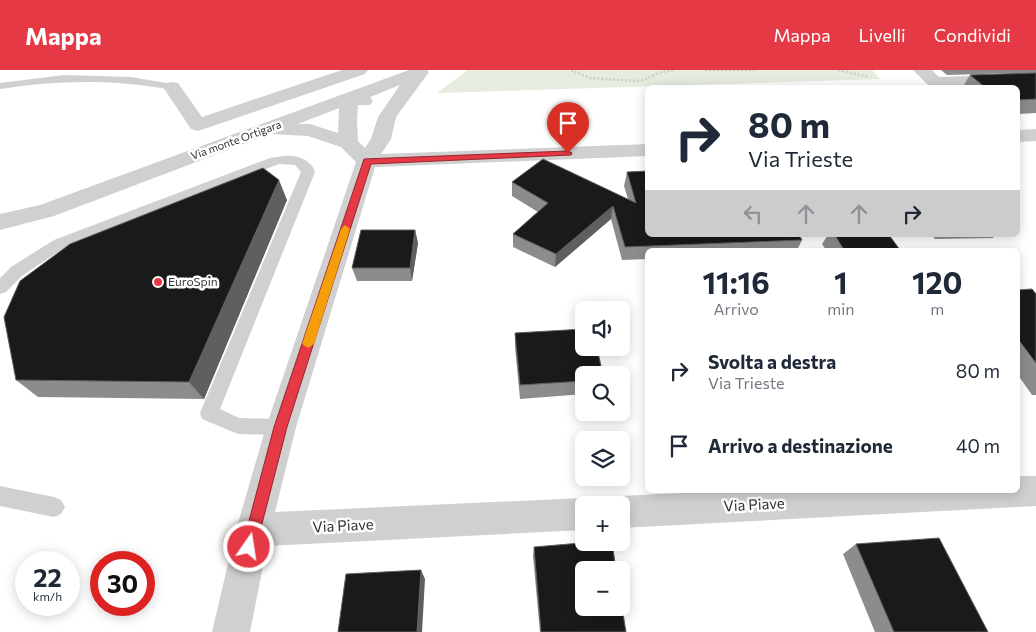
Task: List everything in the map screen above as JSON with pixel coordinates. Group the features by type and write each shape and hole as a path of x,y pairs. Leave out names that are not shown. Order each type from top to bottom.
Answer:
{"street":[{"path":"172,87 198,125 358,70"},
{"path":"922,70 935,82 1036,79"},
{"path":"358,152 380,138 387,117 422,71"},
{"name":"Via monte Ortigara","path":"0,222 46,210 422,71"},
{"path":"231,632 253,530 358,152 347,120 350,98 366,102 387,117"},
{"path":"259,130 310,130 358,152 645,150"},
{"path":"1020,136 1036,135"},
{"name":"Via monte Ortigara","path":"0,239 46,210"},
{"name":"Via Piave","path":"1020,492 1036,491"},
{"name":"Via Piave","path":"630,512 996,493"},
{"name":"Via Piave","path":"253,530 575,514"}],"lane":[{"path":"0,86 53,79 148,81 172,87"},
{"path":"0,288 17,271 58,244 275,161 283,159 298,161 307,168 308,172 209,413 238,426 281,427"},
{"path":"0,496 54,507"}],"path":[{"path":"571,70 590,78 635,81 644,80 658,73 673,70"},
{"path":"705,70 757,70"},
{"path":"838,70 869,77"}],"shaded area":[{"path":"468,70 872,70 880,79 645,85 437,93"}],"building":[{"path":"1036,73 1036,99 1020,100 1020,85 982,85 970,75"},
{"path":"543,159 636,203 627,172 645,171 645,237 800,237 802,240 625,247 613,206 556,254 513,234 548,203 512,182"},
{"name":"EuroSpin","path":"263,168 279,180 189,382 16,380 4,317 20,281 70,244"},
{"path":"361,230 415,230 410,268 352,268"},
{"path":"836,237 890,237 899,248 843,248"},
{"path":"1032,289 1036,294 1036,363 1020,342 1020,290"},
{"path":"575,330 575,356 599,356 601,366 575,366 575,382 520,385 515,333"},
{"path":"939,538 988,632 894,632 856,544"},
{"path":"575,544 575,551 613,551 615,561 575,561 575,616 623,616 626,632 541,632 534,547"},
{"path":"421,570 417,632 338,632 346,574"}],"slow traffic":[{"path":"308,344 345,229"}],"place":[{"name":"EuroSpin","path":"158,282"}],"route":[{"path":"249,547 281,427 367,161 568,153"}]}
